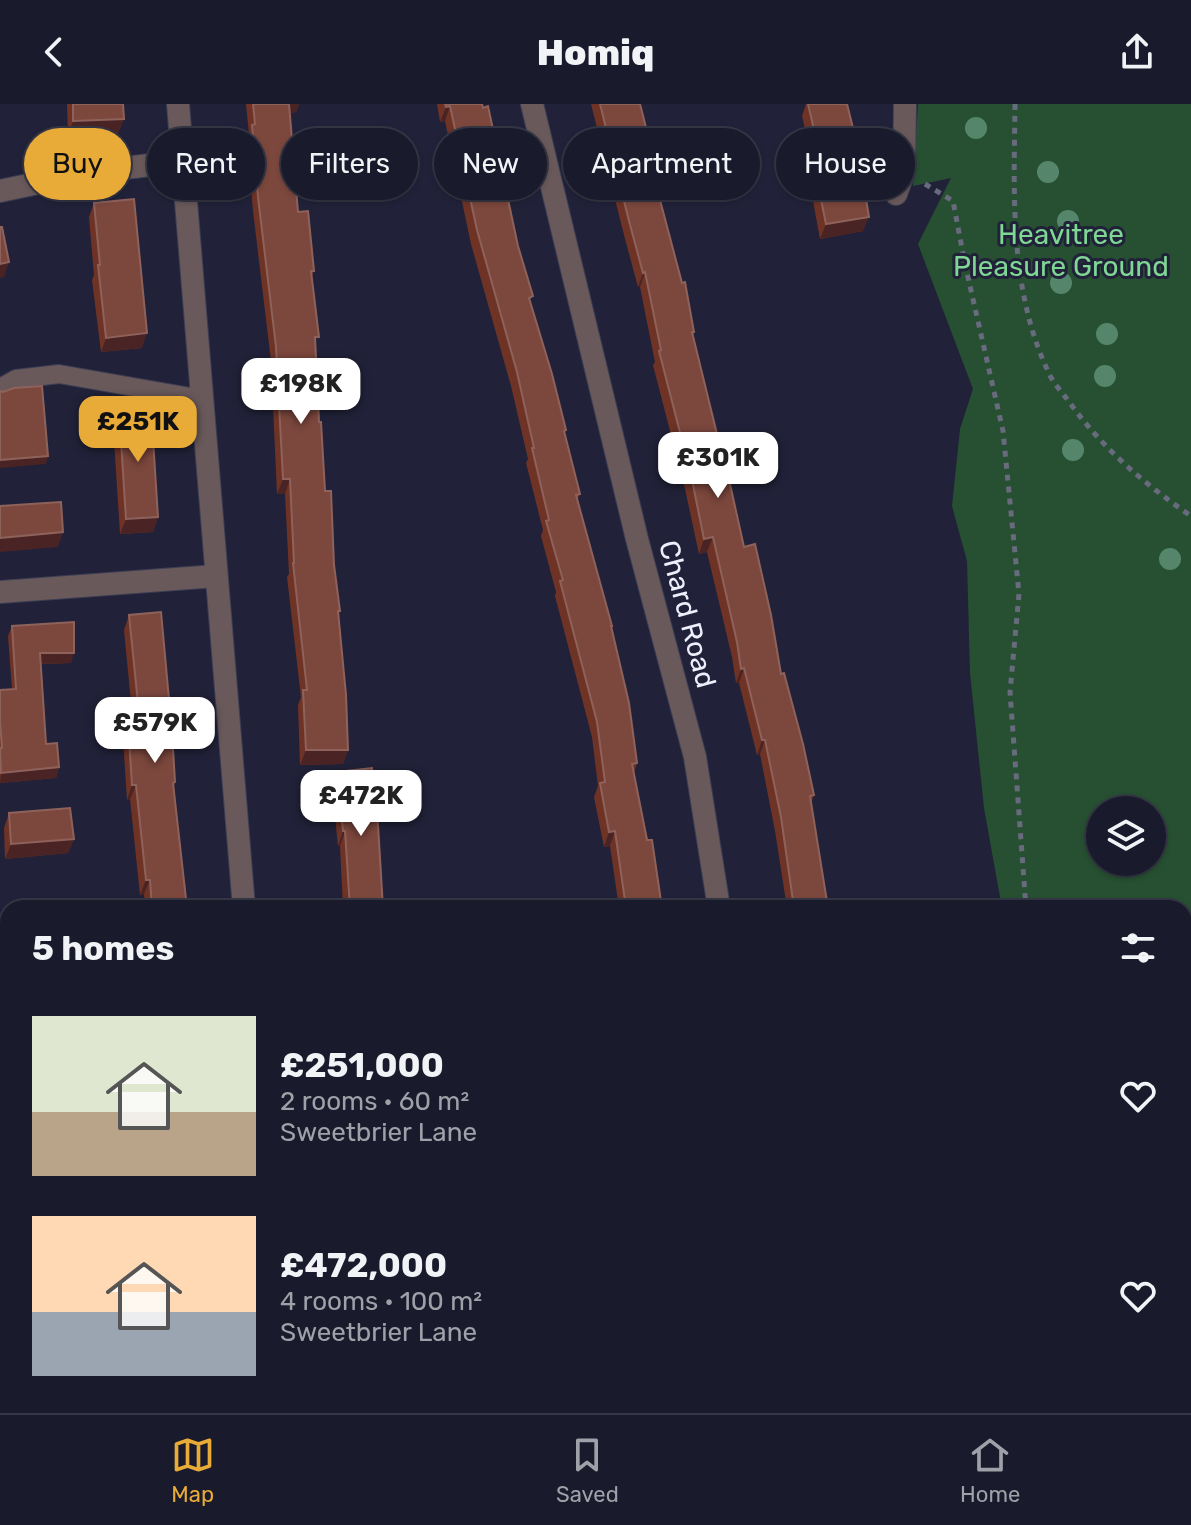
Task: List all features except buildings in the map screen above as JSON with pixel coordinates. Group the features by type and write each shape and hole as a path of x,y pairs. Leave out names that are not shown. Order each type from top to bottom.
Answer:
{"street":[{"path":"178,104 180,128"},
{"name":"Chard Road","path":"532,104 637,539 695,757 718,900"},
{"path":"905,104 905,128"},
{"path":"0,191 85,173 147,165"},
{"path":"185,200 243,900"},
{"path":"0,592 216,576"}],"lane":[{"path":"0,388 16,379 59,374 202,399"}],"path":[{"path":"1015,104 1014,180 1020,276 1025,307 1048,372 1071,406 1104,445 1154,490 1191,516"},
{"path":"915,179 953,201 1003,431 1019,594 1010,692 1025,900"}],"green space":[{"name":"Heavitree Pleasure Ground","path":"918,104 1191,104 1191,900 1001,900 984,808 970,673 967,561 952,506 960,429 973,389 918,244 951,178 915,186"}]}
